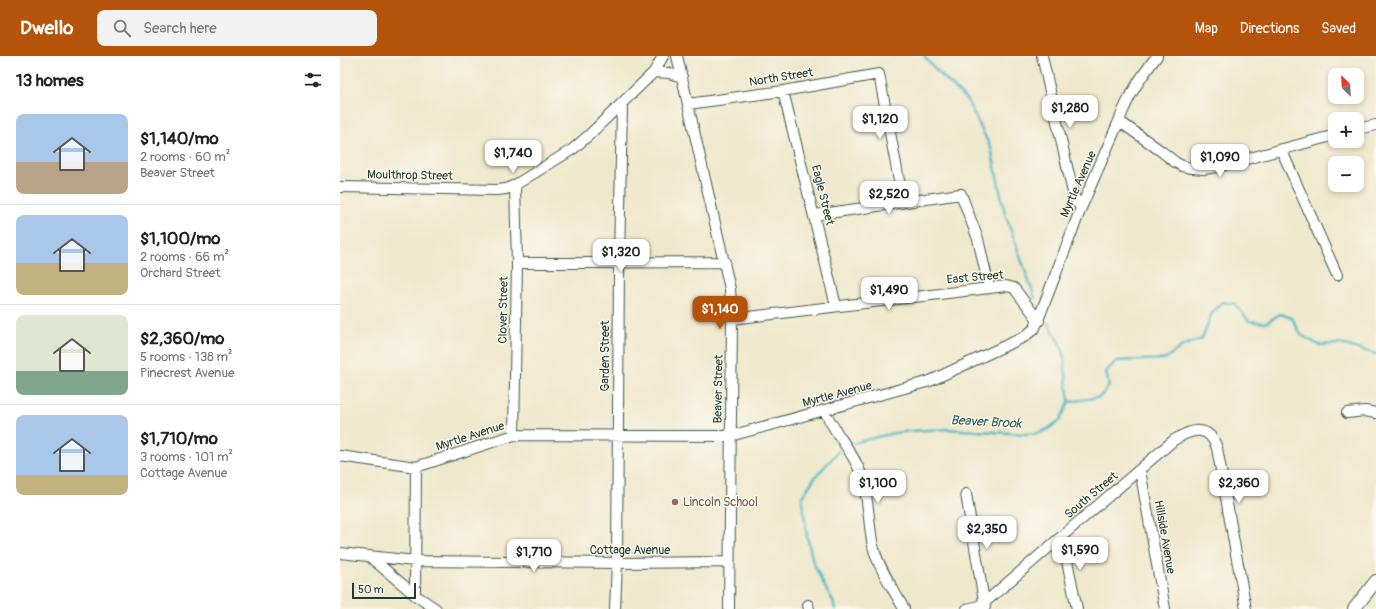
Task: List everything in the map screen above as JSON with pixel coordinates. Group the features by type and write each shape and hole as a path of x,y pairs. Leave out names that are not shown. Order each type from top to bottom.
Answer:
{"main road":[{"path":"1354,609 1376,581"}],"street":[{"name":"Moulthrop Street","path":"340,187 506,189 573,149 654,72 663,56"},
{"name":"Beaver Street","path":"677,56 730,289 732,319 729,609"},
{"path":"1042,56 1074,197 1081,208"},
{"name":"Myrtle Avenue","path":"340,456 416,467 514,435 730,436 930,381 1024,337 1035,328 1039,321 1081,208 1119,121 1124,105 1157,56"},
{"path":"654,72 669,73 682,77"},
{"name":"North Street","path":"688,104 783,91 879,74 903,202"},
{"name":"Eagle Street","path":"783,91 815,215 836,306"},
{"name":"Garden Street","path":"615,609 617,563 619,262 622,104"},
{"path":"1119,121 1175,162 1192,168 1204,169 1217,167 1328,137"},
{"path":"1364,128 1376,125"},
{"path":"1281,149 1337,275"},
{"name":"Clover Street","path":"514,435 517,263 515,185"},
{"path":"815,215 961,194 978,239 989,287"},
{"path":"517,263 725,262"},
{"name":"East Street","path":"732,319 1006,286 1014,288 1039,321"},
{"path":"825,411 852,454 861,473 875,552 904,609"},
{"path":"1347,413 1365,411 1376,413"},
{"name":"South Street","path":"967,609 985,606 1174,440 1184,434 1196,430 1206,432 1212,436 1217,448 1246,609"},
{"path":"415,595 416,467"},
{"name":"Hillside Avenue","path":"1140,470 1165,609"},
{"path":"966,494 985,606"},
{"path":"1062,537 1076,609"},
{"name":"Cottage Avenue","path":"340,553 415,561 617,563 729,562"},
{"path":"370,557 415,595 436,609"}],"waterway":[{"name":"Beaver Brook","path":"924,56 936,70 967,100 991,148 1005,214 1035,298"},
{"path":"1069,402 1100,397 1109,386 1106,372 1116,361 1165,359 1184,345 1202,339 1212,313 1223,302 1235,304 1249,321 1266,323 1280,314 1292,318 1301,335 1319,345 1341,344 1376,354"},
{"name":"Beaver Brook","path":"853,443 894,433 910,431 946,429 1025,434 1039,433 1048,429 1060,420 1069,402 1063,350 1048,322"},
{"name":"Beaver Brook","path":"835,609 833,601 813,562 807,537 802,497 815,477 839,451"}],"place":[{"name":"Lincoln School","path":"675,502"}]}
